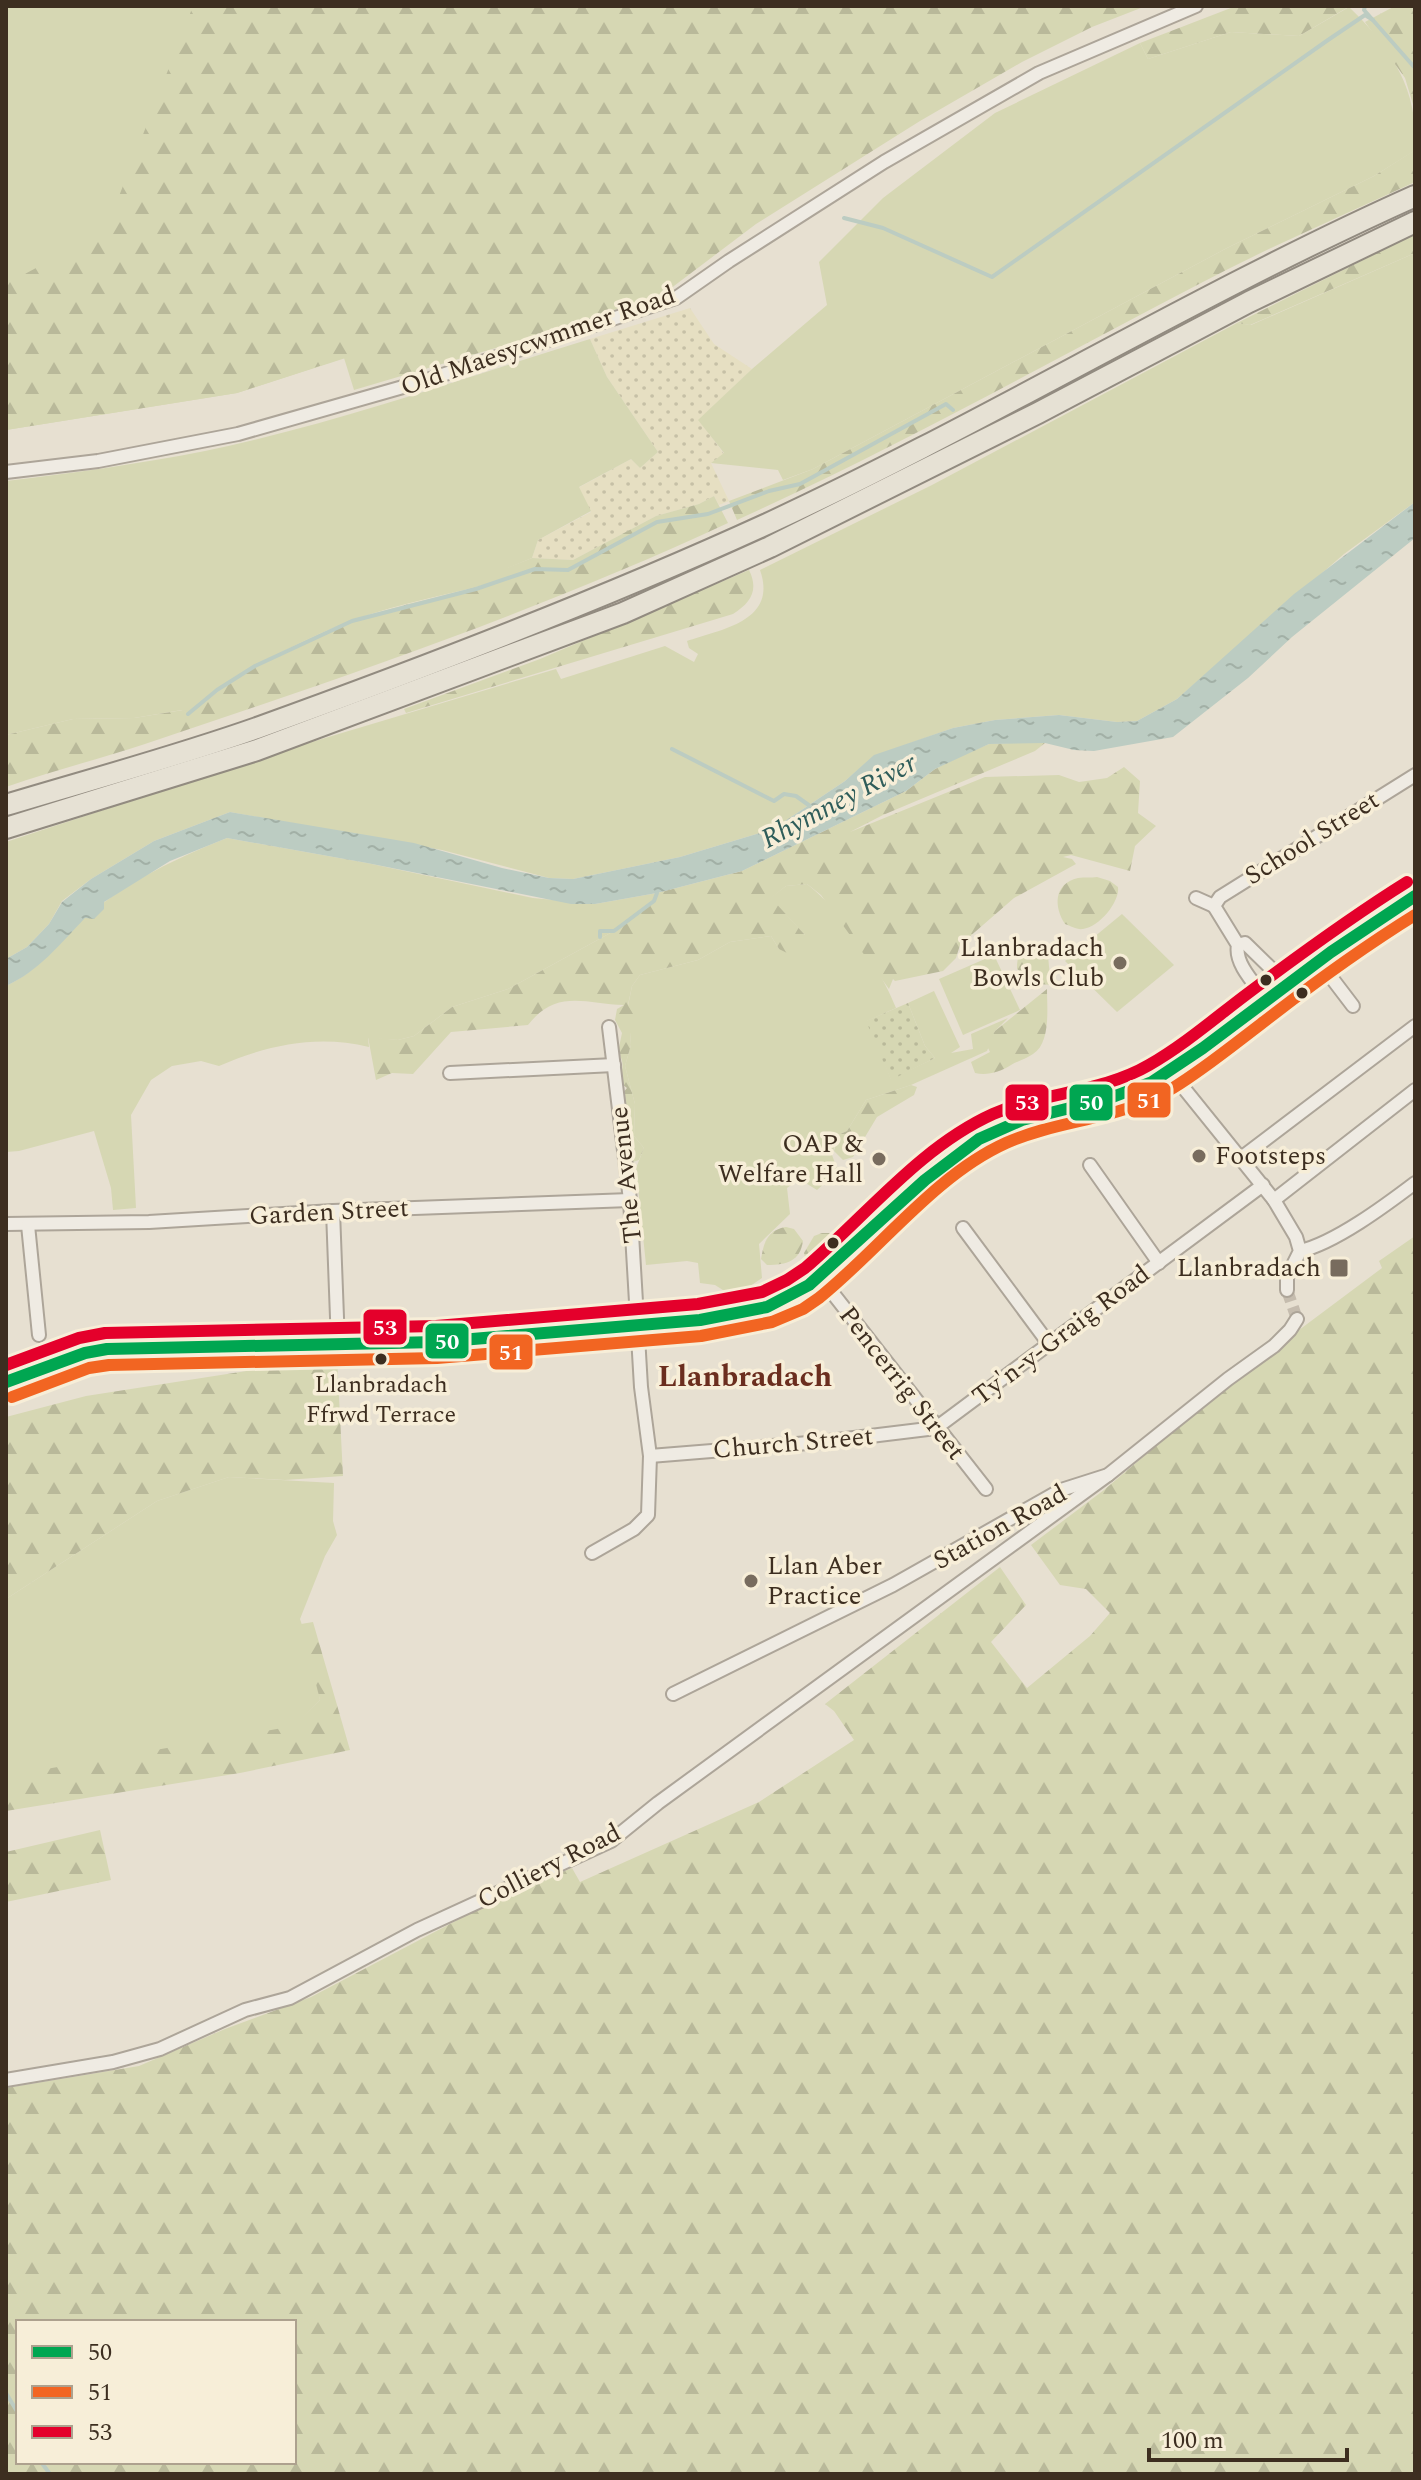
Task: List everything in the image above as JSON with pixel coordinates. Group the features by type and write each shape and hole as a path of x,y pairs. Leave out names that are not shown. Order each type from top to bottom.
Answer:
{"main road":[{"path":"6,805 254,729 604,596 768,523 899,459 1239,280 1415,196"},
{"path":"6,828 257,750 623,613 784,540 1038,413 1236,308 1415,222"}],"street":[{"name":"Old Maesycwmmer Road","path":"6,472 98,461 238,434 424,381 676,298 884,162 1039,73 1196,6"},
{"name":"School Street","path":"1214,906 1227,890 1415,775"},
{"path":"6,1382 85,1353 107,1349 437,1342 700,1320 759,1309 790,1298 820,1277 948,1162 978,1140 1022,1118 1124,1094 1170,1071 1318,960 1415,896"},
{"path":"1196,898 1214,906 1238,945 1240,962 1266,999"},
{"path":"1238,945 1245,943 1254,950 1287,984"},
{"path":"1318,960 1353,1006"},
{"path":"1241,1158 1415,1026"},
{"name":"The Avenue","path":"592,1553 634,1529 648,1515 650,1456 641,1387 630,1200 609,1027"},
{"path":"450,1073 614,1065"},
{"path":"1170,1071 1263,1185 1296,1237 1300,1251 1287,1277 1287,1290"},
{"path":"1274,1200 1415,1090"},
{"path":"1090,1165 1159,1263"},
{"path":"1300,1251 1313,1249 1330,1239 1415,1183"},
{"name":"Ty'n-y-Graig Road","path":"936,1428 1263,1185"},
{"name":"Garden Street","path":"6,1224 149,1222 333,1211 630,1200"},
{"path":"333,1211 343,1344"},
{"path":"28,1225 39,1335"},
{"path":"963,1228 1049,1344"},
{"name":"Pencerrig Street","path":"820,1277 986,1489"},
{"name":"Station Road","path":"673,1694 904,1579 1061,1490 1108,1475 1274,1346 1297,1319"},
{"name":"Church Street","path":"650,1456 821,1442 936,1428"},
{"name":"Colliery Road","path":"6,2080 113,2062 160,2049 245,2010 290,1998 417,1930 611,1841 658,1803 1108,1475"}],"shaded area":[{"path":"690,308 714,344 752,369 699,420 724,454 711,463 729,501 719,505 714,496 699,504 656,516 573,560 532,558 538,540 591,512 578,488 631,459 640,468 658,452 607,377 590,339"}],"green space":[{"path":"6,6 343,6 386,345 237,393 6,430"},
{"path":"193,6 1146,6 1092,27 1022,62 920,121 756,224 666,292 550,332 354,390 344,358 237,393 6,430 6,277 23,275 73,248 114,209"},
{"path":"1236,6 1350,6 1299,36 1231,32 1148,59 1140,43"},
{"path":"1395,6 1415,6 1415,111 1405,78 1365,22"},
{"path":"1349,7 1377,38 1400,72 1413,110 1414,151 1374,176 1227,248 813,469 783,480 778,470 711,463 724,453 698,420 827,305 819,262 883,198 995,113 1140,43 1148,59 1231,32 1299,36"},
{"path":"1415,150 1415,182 1227,269 913,434 737,520 729,501 813,469 1227,248 1374,176"},
{"path":"1415,234 1415,253 1250,325 1237,323"},
{"path":"1415,253 1415,502 1344,554 1177,699 1137,721 1117,722 1059,715 995,720 953,728 874,756 845,781 773,829 680,857 573,879 549,878 442,850 230,812 154,841 91,879 62,901 49,924 27,947 6,959 6,842 285,750 556,669 561,679 665,646 694,662 698,654 689,648 687,641 730,627 754,612 761,601 763,587 760,570 932,485 1237,323 1251,325"},
{"path":"590,339 607,377 658,452 640,468 631,459 579,487 591,511 538,540 532,558 508,568 516,576 392,608 329,630 266,661 188,714 182,710 134,718 73,719 6,735 6,481 155,460 254,440 350,414"},
{"path":"714,496 728,523 585,585 440,642 293,694 6,787 6,735 73,719 134,718 183,710 188,714 267,660 332,628 515,576 507,568 532,558 573,560 656,516 699,504"},
{"path":"749,570 752,595 733,614 406,713 404,709 540,659"},
{"path":"1045,743 1035,751 850,832 985,777 1059,775 1079,782 1107,778 1124,767 1140,781 1138,813 1156,826 1135,846 1130,871 1071,855 1063,857 1072,859 1076,864 1014,898 960,945 956,958 943,971 893,979 889,989 821,895 807,884 786,886 771,898 805,935 807,953 793,956 779,949 771,936 730,942 698,960 640,975 632,986 628,1005 637,1019 630,1031 631,1045 625,1066 635,1104 634,1136 644,1148 639,1160 630,1163 622,1130 631,1116 619,1107 627,1088 618,1081 622,1066 618,1052 622,1033 615,1020 617,1009 624,1005 561,1002 539,1013 528,1025 451,1032 413,1074 392,1073 376,1080 368,1037 398,1040 414,1036 452,1007 508,989 614,931 653,901 657,893 742,871 906,791 935,769 965,754 989,744"},
{"path":"227,838 367,863 533,898 595,904 657,893 654,901 614,931 508,989 452,1007 414,1036 398,1040 368,1038 369,1047 330,1042 292,1044 255,1052 219,1066 201,1061 172,1066 151,1080 131,1115 136,1208 113,1210 111,1188 94,1131 6,1152 6,986 31,971 77,924 120,891 172,862"},
{"path":"1097,877 1118,887 1112,906 1102,919 1089,927 1078,929 1065,924 1058,904 1064,885 1078,878"},
{"path":"807,884 859,941 896,1008 867,1021 891,1079 935,1058 925,1046 908,1003 934,991 960,1047 951,1053 973,1049 971,1034 1008,1018 995,1031 987,1051 911,1085 866,1100 847,1131 838,1135 832,1155 838,1171 817,1190 799,1179 787,1188 790,1214 759,1244 762,1278 740,1293 735,1302 726,1304 726,1292 715,1285 700,1283 698,1263 687,1261 646,1265 636,1168 644,1148 634,1136 635,1104 625,1066 631,1045 628,1006 632,986 640,975 698,960 730,942 771,936 779,949 805,935 770,898 786,886"},
{"name":"Llanbradach Bowls Club","path":"1122,914 1174,965 1117,1012 1065,961"},
{"path":"1032,941 1046,945 1054,985 1036,984 1017,969 1020,952"},
{"path":"994,955 1020,1010 963,1035 939,979"},
{"path":"1047,989 1047,1024 1039,1049 998,1071 975,1073 971,1062 990,1052 987,1046 995,1031"},
{"path":"908,1003 925,1046 935,1058 891,1080 866,1021"},
{"path":"911,1085 917,1087 914,1095 877,1117 853,1157 843,1160 834,1151 838,1135 847,1131 866,1100"},
{"path":"786,1227 794,1229 803,1241 799,1253 786,1263 767,1265 761,1259 765,1242 775,1231"},
{"path":"834,1233 841,1241 826,1256 806,1262 804,1253 814,1236"},
{"path":"1415,1236 1415,2474 6,2474 6,2088 139,2066 311,1997 505,1895 572,1868 580,1882 759,1802 854,1740 834,1711 825,1704 1000,1567 1026,1605 991,1642 1027,1688 1090,1636 1110,1613 1086,1589 1060,1585 1031,1545 1104,1490 1287,1339 1382,1268 1379,1261"},
{"path":"337,1357 343,1476 285,1480 229,1477 157,1501 6,1599 6,1417 86,1396"},
{"path":"229,1477 334,1483 333,1521 337,1535 325,1556 300,1619 312,1655 320,1700 294,1727 6,1778 6,1599 157,1501"},
{"path":"313,1622 350,1750 240,1773 6,1811 6,1776 294,1726 320,1700 301,1624"},
{"path":"100,1830 111,1880 6,1902 6,1852"}],"water":[{"name":"Rhymney River","path":"1415,502 1415,538 1173,737 1094,751 1045,743 989,744 935,769 906,791 742,871 657,893 595,904 571,904 227,838 170,861 104,902 104,909 94,919 85,918 39,965 6,986 6,959 27,947 49,924 62,902 91,879 154,841 230,812 414,843 502,868 549,878 573,879 680,857 773,829 845,781 874,755 953,728 995,720 1059,715 1117,722 1137,721 1177,699 1294,594"}],"waterway":[{"path":"1365,6 1364,10 1415,68"},
{"path":"844,218 883,228 992,277 1365,15 1373,20"},
{"path":"188,714 217,690 255,666 352,621 476,589 535,569 568,570 657,522 708,514 769,491 800,484 946,404 953,410"},
{"name":"Rhymney River","path":"672,749 774,801 784,794 796,796 810,806"},
{"path":"600,937 600,931 614,931 654,901 657,893"},
{"path":"6,2393 16,2410"},
{"path":"42,2464 50,2474"}],"tunnel":[{"path":"1287,1290 1297,1319"}],"transit line":[{"name":"53","path":"6,1365 79,1338 105,1333 436,1326 698,1304 762,1292 805,1268 894,1184 966,1128 1012,1107 1092,1087 1149,1065 1326,936 1407,882"},
{"name":"50","path":"6,1382 85,1353 107,1349 437,1342 700,1320 767,1307 809,1285 925,1180 979,1139 1022,1120 1110,1098 1152,1082 1203,1048 1331,952 1415,896"},
{"name":"51","path":"12,1397 89,1368 109,1365 437,1358 701,1336 772,1322 803,1309 819,1298 932,1193 980,1157 1027,1135 1133,1107 1173,1088 1337,967 1415,915"}],"place":[{"name":"Llanbradach Bowls Club","path":"1120,963"},
{"name":"Footsteps","path":"1199,1156"},
{"name":"OAP & Welfare Hall","path":"879,1159"},
{"name":"Llanbradach","path":"1339,1268"},
{"name":"Llanbradach Ffrwd Terrace","path":"381,1359"},
{"name":"Llan Aber Practice","path":"751,1581"}],"district":[{"name":"Llanbradach","path":"745,1377"}]}
